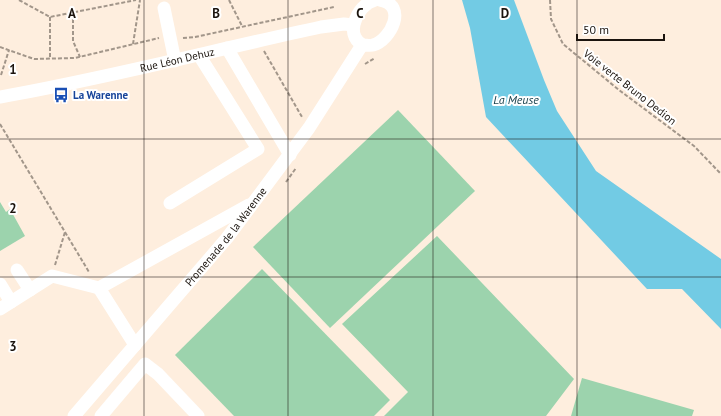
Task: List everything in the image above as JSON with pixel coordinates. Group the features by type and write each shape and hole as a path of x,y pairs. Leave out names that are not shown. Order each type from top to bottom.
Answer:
{"street":[{"path":"378,1 394,8 395,17 392,28 386,37 374,45 362,45 357,41 354,34 353,25 366,4 378,1"},
{"path":"164,8 175,60"},
{"name":"Rue Léon Dehuz","path":"0,97 55,87 321,27 344,24 353,25"},
{"name":"Promenade de la Warenne","path":"74,416 227,238 309,128 362,45"},
{"path":"227,48 290,155"},
{"path":"170,203 258,149 199,55"},
{"path":"0,309 52,276 99,288 254,202"},
{"path":"18,270 30,290"},
{"path":"0,284 11,302"},
{"path":"99,288 135,345"},
{"path":"101,416 145,364 158,374 198,416"}],"path":[{"path":"19,0 50,17 136,0"},
{"path":"133,44 140,0"},
{"path":"229,0 242,26"},
{"name":"Voie verte Bruno Dedion","path":"550,0 551,19 563,44 619,90 694,146 721,174"},
{"path":"73,13 73,41 80,57"},
{"path":"50,17 50,59"},
{"path":"258,41 309,128"},
{"path":"1,75 9,50"},
{"path":"0,124 99,288"},
{"path":"52,276 65,232"}],"green space":[{"path":"398,110 475,191 330,328 253,247"},
{"path":"0,202 6,212 10,209 25,236 0,251"},
{"path":"437,236 574,379 546,416 384,416 408,392 342,324"},
{"path":"262,269 390,400 374,416 234,416 175,355"},
{"path":"582,378 694,410 692,416 571,416"}],"water":[{"name":"La Meuse","path":"462,0 514,0 557,111 596,171 721,259 721,329 682,289 647,289 486,117 470,28"}],"place":[{"name":"La Warenne","path":"61,95"}]}
